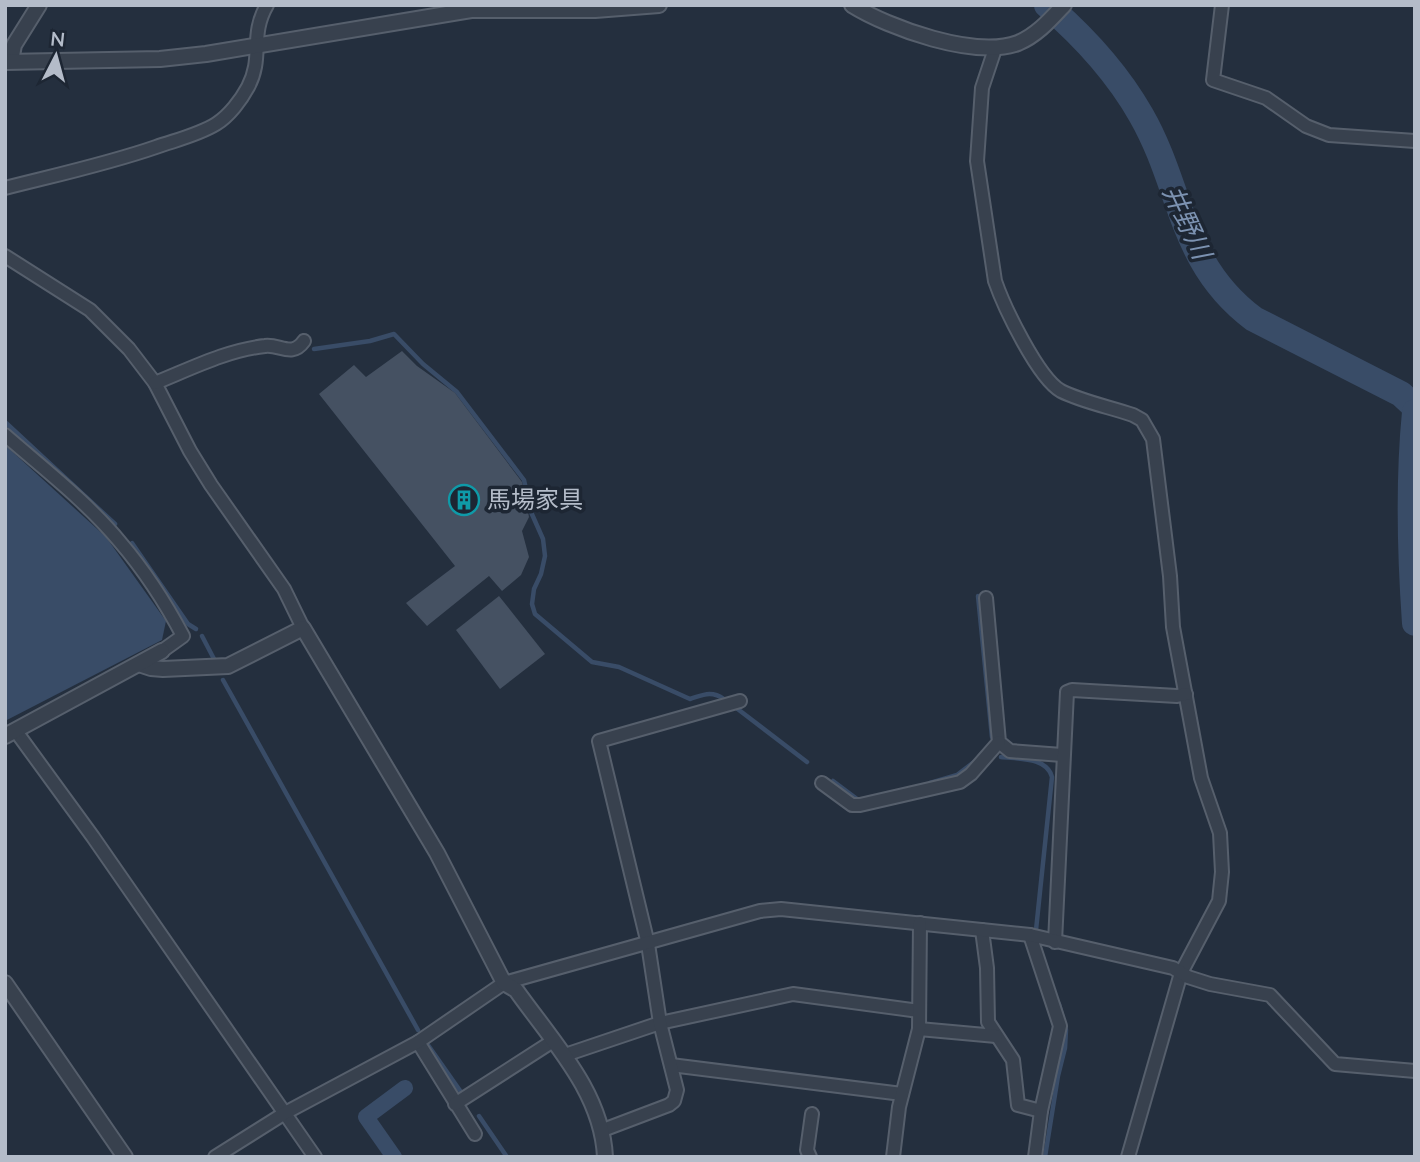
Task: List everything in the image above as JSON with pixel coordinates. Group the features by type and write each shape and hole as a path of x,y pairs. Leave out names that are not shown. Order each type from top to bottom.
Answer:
{"street":[{"path":"39,5 14,45 8,61 160,59 257,47 471,10 632,9 659,5"},
{"path":"5,188 108,163 196,134 219,123 248,88 256,69 257,29 267,5"},
{"path":"852,5 886,23 917,34 995,49 1020,42 1043,27 1064,5"},
{"path":"1222,5 1213,80 1266,98 1306,126 1329,135 1415,141"},
{"path":"995,49 982,88 977,161 995,281 1020,336 1055,387 1071,395 1133,415 1142,420 1149,429 1153,439 1163,516 1173,627 1201,778 1220,833 1222,872 1219,901 1181,973 1128,1157"},
{"path":"5,256 90,310 128,349 155,383 211,485 284,589 303,628 437,853 505,983 516,990 565,1055 592,1101 603,1130 605,1157"},
{"path":"155,383 244,351 270,345 287,351 294,350 304,341"},
{"path":"5,435 121,542 172,615 183,636 139,664 10,733 93,837 315,1157"},
{"path":"986,598 999,742 1010,751 1062,755"},
{"path":"139,664 163,670 228,666 303,628"},
{"path":"1055,942 1067,692 1072,690 1177,696 1186,694"},
{"path":"603,1130 674,1101 677,1090 660,1023 648,944 599,741 740,701"},
{"path":"822,783 852,805 860,806 960,782 971,774 999,742"},
{"path":"215,1157 285,1113 418,1042 505,983 760,911 781,909 1030,935 1173,968 1210,984 1270,995 1335,1064 1415,1071"},
{"path":"893,1157 902,1094 919,1029 920,923"},
{"path":"982,930 987,968 988,1022 1013,1060 1018,1105 1041,1111"},
{"path":"1030,935 1060,1026 1041,1111 1035,1157"},
{"path":"5,983 125,1157"},
{"path":"565,1055 660,1023 793,995 919,1011"},
{"path":"919,1029 996,1036"},
{"path":"455,1104 552,1041"},
{"path":"418,1042 475,1134"},
{"path":"671,1065 902,1094"},
{"path":"810,1157 807,1150 812,1114"}],"water":[{"path":"5,445 106,537 166,621 162,640 5,721"}],"building":[{"name":"馬場家具","path":"402,351 417,366 455,393 522,482 529,517 522,531 529,557 521,575 502,591 489,576 427,626 406,603 455,566 319,394 354,365 366,377"},
{"path":"499,596 545,654 500,689 456,630"}],"waterway":[{"name":"井野川","path":"1047,5 1074,29 1132,99 1155,142 1196,249 1229,297 1254,319 1401,394 1415,407"},
{"path":"314,349 370,341 394,334 423,364 457,392 524,480 531,512 543,539 545,556 534,589 532,604 535,614 592,662 619,667 690,699 711,694 724,699"},
{"name":"井野川","path":"1415,412 1410,518 1415,623"},
{"path":"5,422 115,524"},
{"path":"132,543 188,624 196,629"},
{"path":"978,596 992,737"},
{"path":"202,636 214,659"},
{"path":"223,680 418,1030"},
{"path":"735,707 807,762"},
{"path":"1001,757 1038,762 1049,770 1052,777 1036,930"},
{"path":"930,783 957,775 974,762"},
{"path":"833,781 857,799"},
{"path":"1045,1157 1065,1048 1066,1030 1059,1004"},
{"path":"428,1045 461,1092"},
{"path":"394,1157 366,1117 405,1088"},
{"path":"479,1116 507,1157"}],"place":[{"name":"馬場家具","path":"464,500"}]}
